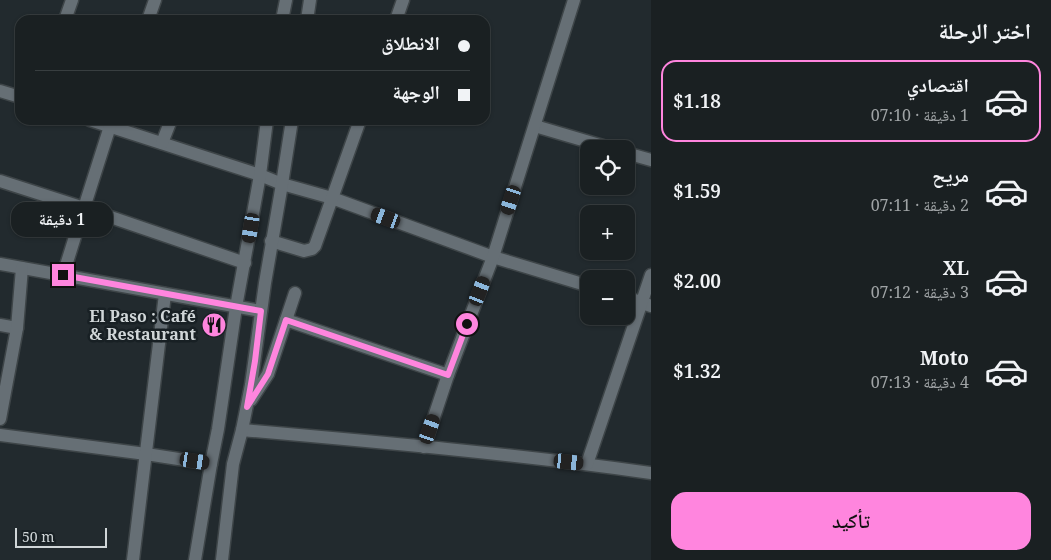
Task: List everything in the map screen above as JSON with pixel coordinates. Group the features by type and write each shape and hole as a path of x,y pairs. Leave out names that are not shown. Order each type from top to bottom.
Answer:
{"street":[{"path":"67,15 72,0"},
{"path":"150,15 155,0"},
{"path":"283,15 286,0"},
{"path":"308,15 310,0"},
{"path":"398,15 403,0"},
{"path":"424,447 448,375 493,257 574,0"},
{"path":"0,91 15,96"},
{"path":"63,275 110,125"},
{"path":"116,125 162,143 282,184 332,198 493,257 580,283"},
{"path":"162,143 168,125"},
{"path":"196,560 236,307 260,175 266,125"},
{"path":"222,560 233,464 247,407 255,361 261,311 291,125"},
{"path":"272,241 304,251 312,249 317,243 358,125"},
{"path":"535,126 582,140"},
{"path":"635,156 651,160"},
{"path":"0,181 245,263"},
{"path":"0,264 261,311"},
{"path":"0,419 4,380 17,328 22,268"},
{"path":"587,464 646,304 651,275"},
{"path":"247,407 268,374 295,293"},
{"path":"133,560 165,294"},
{"path":"286,320 448,375"},
{"path":"0,325 17,328"},
{"path":"242,430 587,464 651,473"},
{"path":"0,435 211,464"}],"place":[{"name":"El Paso : Café & Restaurant","path":"214,325"}],"route":[{"path":"63,275 261,311 247,407 268,374 286,320 448,375 467,324"}]}
